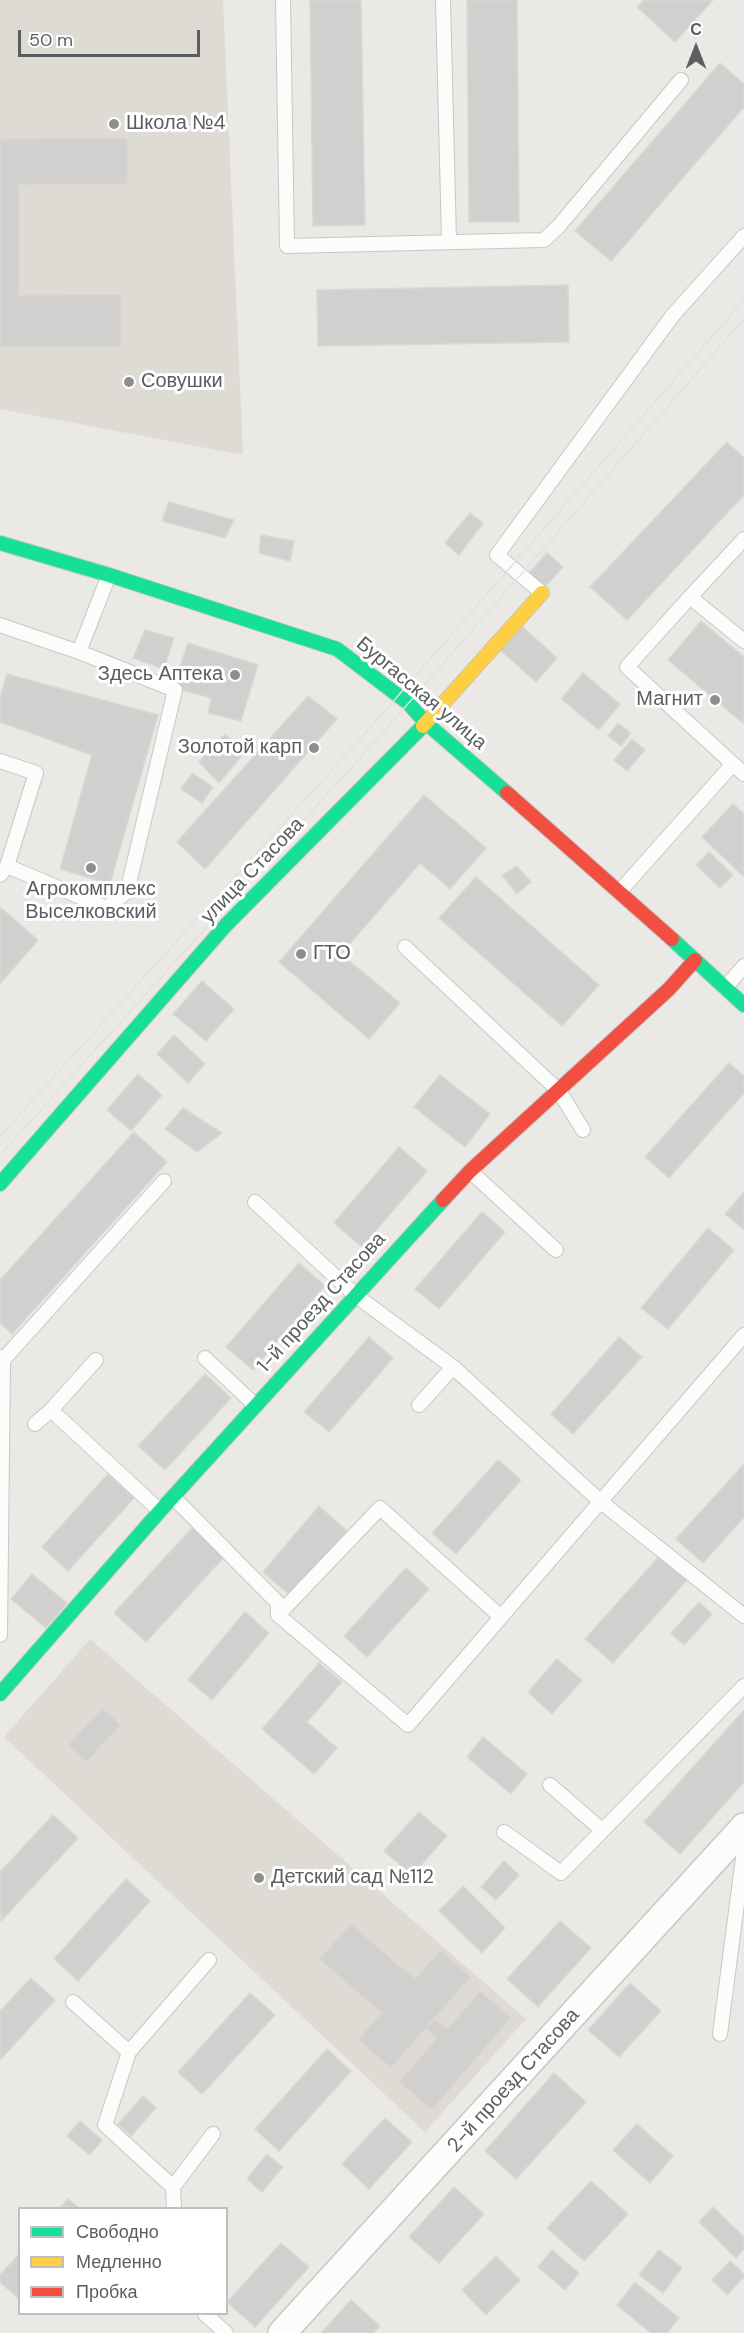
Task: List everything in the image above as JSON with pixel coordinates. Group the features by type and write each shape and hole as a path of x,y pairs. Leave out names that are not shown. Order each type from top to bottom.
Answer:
{"street":[{"name":"Бургасская улица","path":"0,543 109,575 337,649 408,703 426,723 620,891 744,1005"},
{"name":"улица Стасова","path":"0,1184 226,925 426,723 542,593"},
{"name":"1-й проезд Стасова","path":"0,1694 160,1511 470,1171 669,989 695,960"},
{"name":"2-й проезд Стасова","path":"282,2333 744,1827"}],"lane":[{"path":"283,0 286,246 544,240 558,227 681,80"},
{"path":"443,0 449,241"},
{"path":"542,593 497,555 673,315 744,236"},
{"path":"744,539 627,668 744,774"},
{"path":"79,652 109,575"},
{"path":"690,597 744,641"},
{"path":"0,625 79,652 175,690 127,892 106,908 4,871 36,773 0,761"},
{"path":"620,891 733,764"},
{"path":"405,947 559,1091 583,1130"},
{"path":"725,988 744,966"},
{"path":"470,1171 556,1250"},
{"path":"0,1635 1,1358 164,1181"},
{"path":"255,1202 355,1295 453,1367 601,1502 744,1616"},
{"path":"174,1498 278,1603 278,1615 408,1725 744,1335"},
{"path":"205,1358 255,1406"},
{"path":"35,1424 51,1410 96,1360"},
{"path":"419,1406 453,1367"},
{"path":"51,1410 160,1511"},
{"path":"278,1615 380,1508 501,1617"},
{"path":"0,1668 12,1681"},
{"path":"504,1832 561,1873 744,1686"},
{"path":"550,1785 602,1830"},
{"path":"720,2034 744,1850"},
{"path":"173,2187 105,2125 129,2052 210,1960"},
{"path":"73,2002 129,2052"},
{"path":"174,2207 173,2187 213,2134"},
{"path":"208,2315 226,2333"}],"shaded area":[{"name":"Школа №4","path":"0,0 223,0 243,455 0,409"},
{"name":"Детский сад №112","path":"90,1639 526,2019 425,2132 4,1737"}],"building":[{"path":"310,0 361,0 365,225 313,226"},
{"path":"467,0 517,0 519,222 469,222"},
{"path":"644,0 713,0 675,42 637,7"},
{"path":"720,63 744,84 744,107 611,261 575,231"},
{"path":"127,138 127,184 19,185 19,295 121,294 121,346 0,347 0,139"},
{"path":"568,285 569,342 318,346 317,290"},
{"path":"727,442 744,458 744,495 627,620 590,587"},
{"path":"169,502 234,520 225,538 162,521"},
{"path":"470,513 483,523 459,555 445,543"},
{"path":"261,535 294,541 290,561 259,553"},
{"path":"547,553 563,567 543,589 527,575"},
{"path":"701,621 744,657 744,724 668,660"},
{"path":"522,626 557,658 536,682 500,650"},
{"path":"145,630 174,638 164,669 133,658"},
{"path":"188,643 258,665 241,721 208,713 211,698 173,687"},
{"path":"583,673 620,704 599,730 561,699"},
{"path":"7,674 158,715 110,884 60,869 92,755 0,722 0,698"},
{"path":"308,696 337,719 205,869 177,842"},
{"path":"618,723 631,733 621,746 608,736"},
{"path":"225,734 245,752 219,783 199,762"},
{"path":"632,739 645,750 627,771 614,760"},
{"path":"192,773 213,787 202,803 181,789"},
{"path":"424,795 486,848 450,889 420,863 341,954 400,1003 369,1039 279,962"},
{"path":"733,804 744,814 744,877 702,837"},
{"path":"709,852 733,875 720,888 696,865"},
{"path":"517,866 531,882 517,894 502,875"},
{"path":"476,877 599,985 562,1026 439,918"},
{"path":"0,907 38,940 0,984"},
{"path":"202,981 234,1009 206,1041 173,1014"},
{"path":"174,1035 205,1064 188,1083 157,1054"},
{"path":"729,1063 744,1076 744,1093 669,1178 645,1157"},
{"path":"138,1074 162,1095 131,1131 107,1110"},
{"path":"440,1075 490,1114 465,1147 414,1107"},
{"path":"183,1108 222,1133 197,1152 165,1129"},
{"path":"134,1132 167,1162 12,1334 0,1323 0,1280"},
{"path":"399,1147 427,1171 362,1247 334,1223"},
{"path":"744,1192 744,1230 725,1214"},
{"path":"482,1212 505,1232 439,1309 415,1289"},
{"path":"708,1228 734,1250 668,1329 641,1308"},
{"path":"299,1263 325,1286 253,1370 226,1347"},
{"path":"369,1337 393,1358 329,1432 304,1412"},
{"path":"619,1337 642,1357 573,1434 551,1414"},
{"path":"205,1374 231,1398 165,1470 138,1446"},
{"path":"498,1460 521,1480 456,1554 432,1533"},
{"path":"744,1464 744,1517 703,1563 676,1539"},
{"path":"108,1474 134,1498 68,1571 42,1547"},
{"path":"319,1506 347,1531 291,1596 263,1572"},
{"path":"193,1527 225,1556 146,1642 114,1613"},
{"path":"661,1554 688,1579 613,1663 585,1639"},
{"path":"406,1568 429,1589 367,1657 344,1636"},
{"path":"32,1574 67,1603 46,1628 11,1599"},
{"path":"699,1602 712,1614 684,1645 671,1633"},
{"path":"245,1612 269,1633 212,1700 188,1680"},
{"path":"557,1659 582,1680 552,1714 528,1692"},
{"path":"319,1663 342,1682 307,1722 337,1748 314,1774 262,1729"},
{"path":"102,1708 121,1725 86,1762 68,1745"},
{"path":"744,1710 744,1782 680,1854 644,1822"},
{"path":"483,1737 527,1774 511,1794 467,1757"},
{"path":"419,1812 447,1836 412,1875 384,1851"},
{"path":"53,1815 78,1838 1,1921 0,1872"},
{"path":"504,1861 519,1875 496,1900 481,1887"},
{"path":"126,1879 150,1901 78,1981 54,1959"},
{"path":"463,1886 505,1928 482,1953 439,1911"},
{"path":"560,1921 591,1948 538,2007 507,1979"},
{"path":"351,1924 415,1979 440,1950 471,1977 391,2068 358,2040 381,2013 319,1959"},
{"path":"31,1978 55,2000 0,2060 0,2011"},
{"path":"630,1983 661,2011 619,2057 588,2030"},
{"path":"480,1991 511,2018 432,2110 399,2082 437,2038 426,2028 434,2018 447,2029"},
{"path":"250,1993 275,2015 202,2094 178,2072"},
{"path":"327,2049 351,2071 279,2151 255,2129"},
{"path":"554,2073 586,2102 516,2179 485,2151"},
{"path":"143,2096 156,2108 131,2136 118,2124"},
{"path":"385,2118 412,2142 369,2189 342,2164"},
{"path":"80,2121 102,2140 90,2155 67,2136"},
{"path":"637,2124 673,2156 650,2183 613,2150"},
{"path":"267,2154 283,2167 262,2192 247,2179"},
{"path":"591,2181 628,2214 584,2261 547,2228"},
{"path":"454,2187 484,2214 439,2263 409,2237"},
{"path":"68,2199 78,2207 61,2207"},
{"path":"713,2207 744,2237 744,2249 736,2258 699,2222"},
{"path":"281,2243 309,2267 255,2327 228,2301"},
{"path":"552,2250 579,2273 565,2290 538,2267"},
{"path":"659,2250 682,2268 663,2293 639,2275"},
{"path":"18,2255 18,2298 0,2282 0,2275"},
{"path":"496,2256 520,2280 486,2315 462,2290"},
{"path":"730,2261 744,2274 744,2277 727,2295 712,2280"},
{"path":"635,2282 679,2318 667,2333 651,2333 617,2305"},
{"path":"351,2300 380,2326 373,2333 321,2333"}],"tram line":[{"path":"0,1136 369,729 744,300"},
{"path":"0,1155 379,737 744,319"}],"traffic: fast":[{"path":"0,543 109,575 337,649 408,703 426,723 507,793"},
{"path":"0,1184 226,925 423,726"},
{"path":"672,939 744,1005"},
{"path":"0,1694 160,1511 443,1200"}],"traffic: slow":[{"path":"423,726 542,593"}],"traffic: jam":[{"path":"507,793 672,939"},
{"path":"443,1200 470,1171 669,989 695,960"}],"place":[{"name":"Школа №4","path":"114,124"},
{"name":"Совушки","path":"129,382"},
{"name":"Здесь Аптека","path":"235,675"},
{"name":"Магнит","path":"715,700"},
{"name":"Золотой карп","path":"314,748"},
{"name":"Агрокомплекс Выселковский","path":"91,868"},
{"name":"ГТО","path":"301,954"},
{"name":"Детский сад №112","path":"259,1878"}]}
